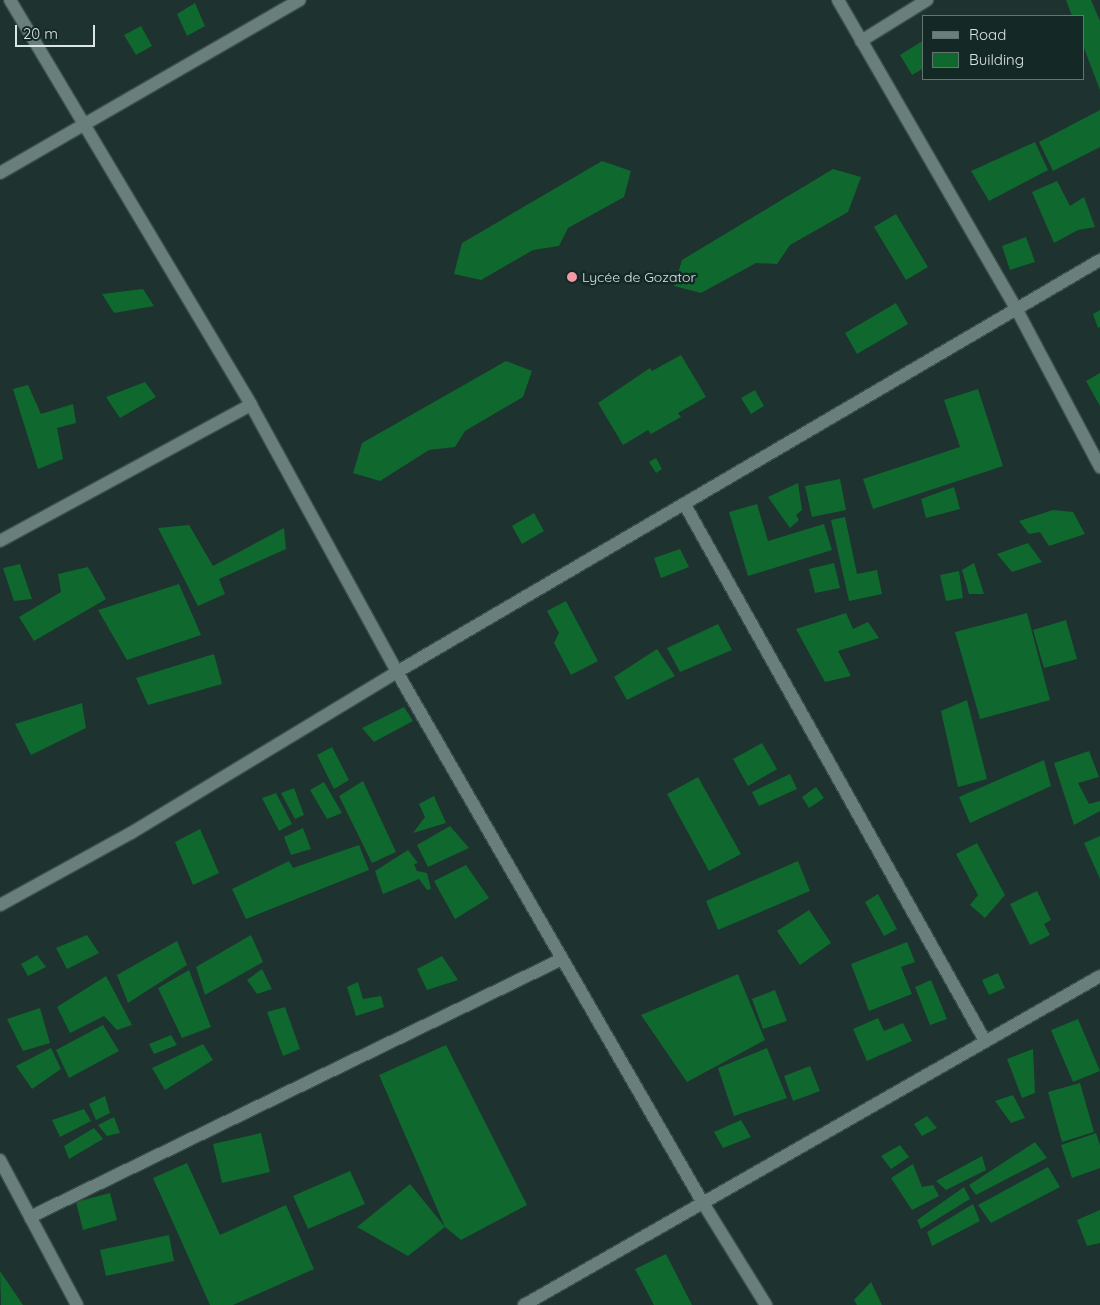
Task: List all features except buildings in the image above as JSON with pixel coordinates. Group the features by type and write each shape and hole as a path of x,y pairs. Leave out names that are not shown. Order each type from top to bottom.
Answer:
{"street":[{"path":"10,0 85,122 251,405 397,672 703,1203 766,1305"},
{"path":"0,173 85,122 300,0"},
{"path":"838,0 1017,310 1100,467"},
{"path":"861,41 927,0"},
{"path":"0,905 131,833 397,672 685,505 1100,260"},
{"path":"0,541 251,405"},
{"path":"685,505 985,1041"},
{"path":"30,1217 562,959"},
{"path":"524,1305 1100,976"},
{"path":"0,1160 77,1305"}],"place":[{"name":"Lycée de Gozator","path":"572,277"}]}
